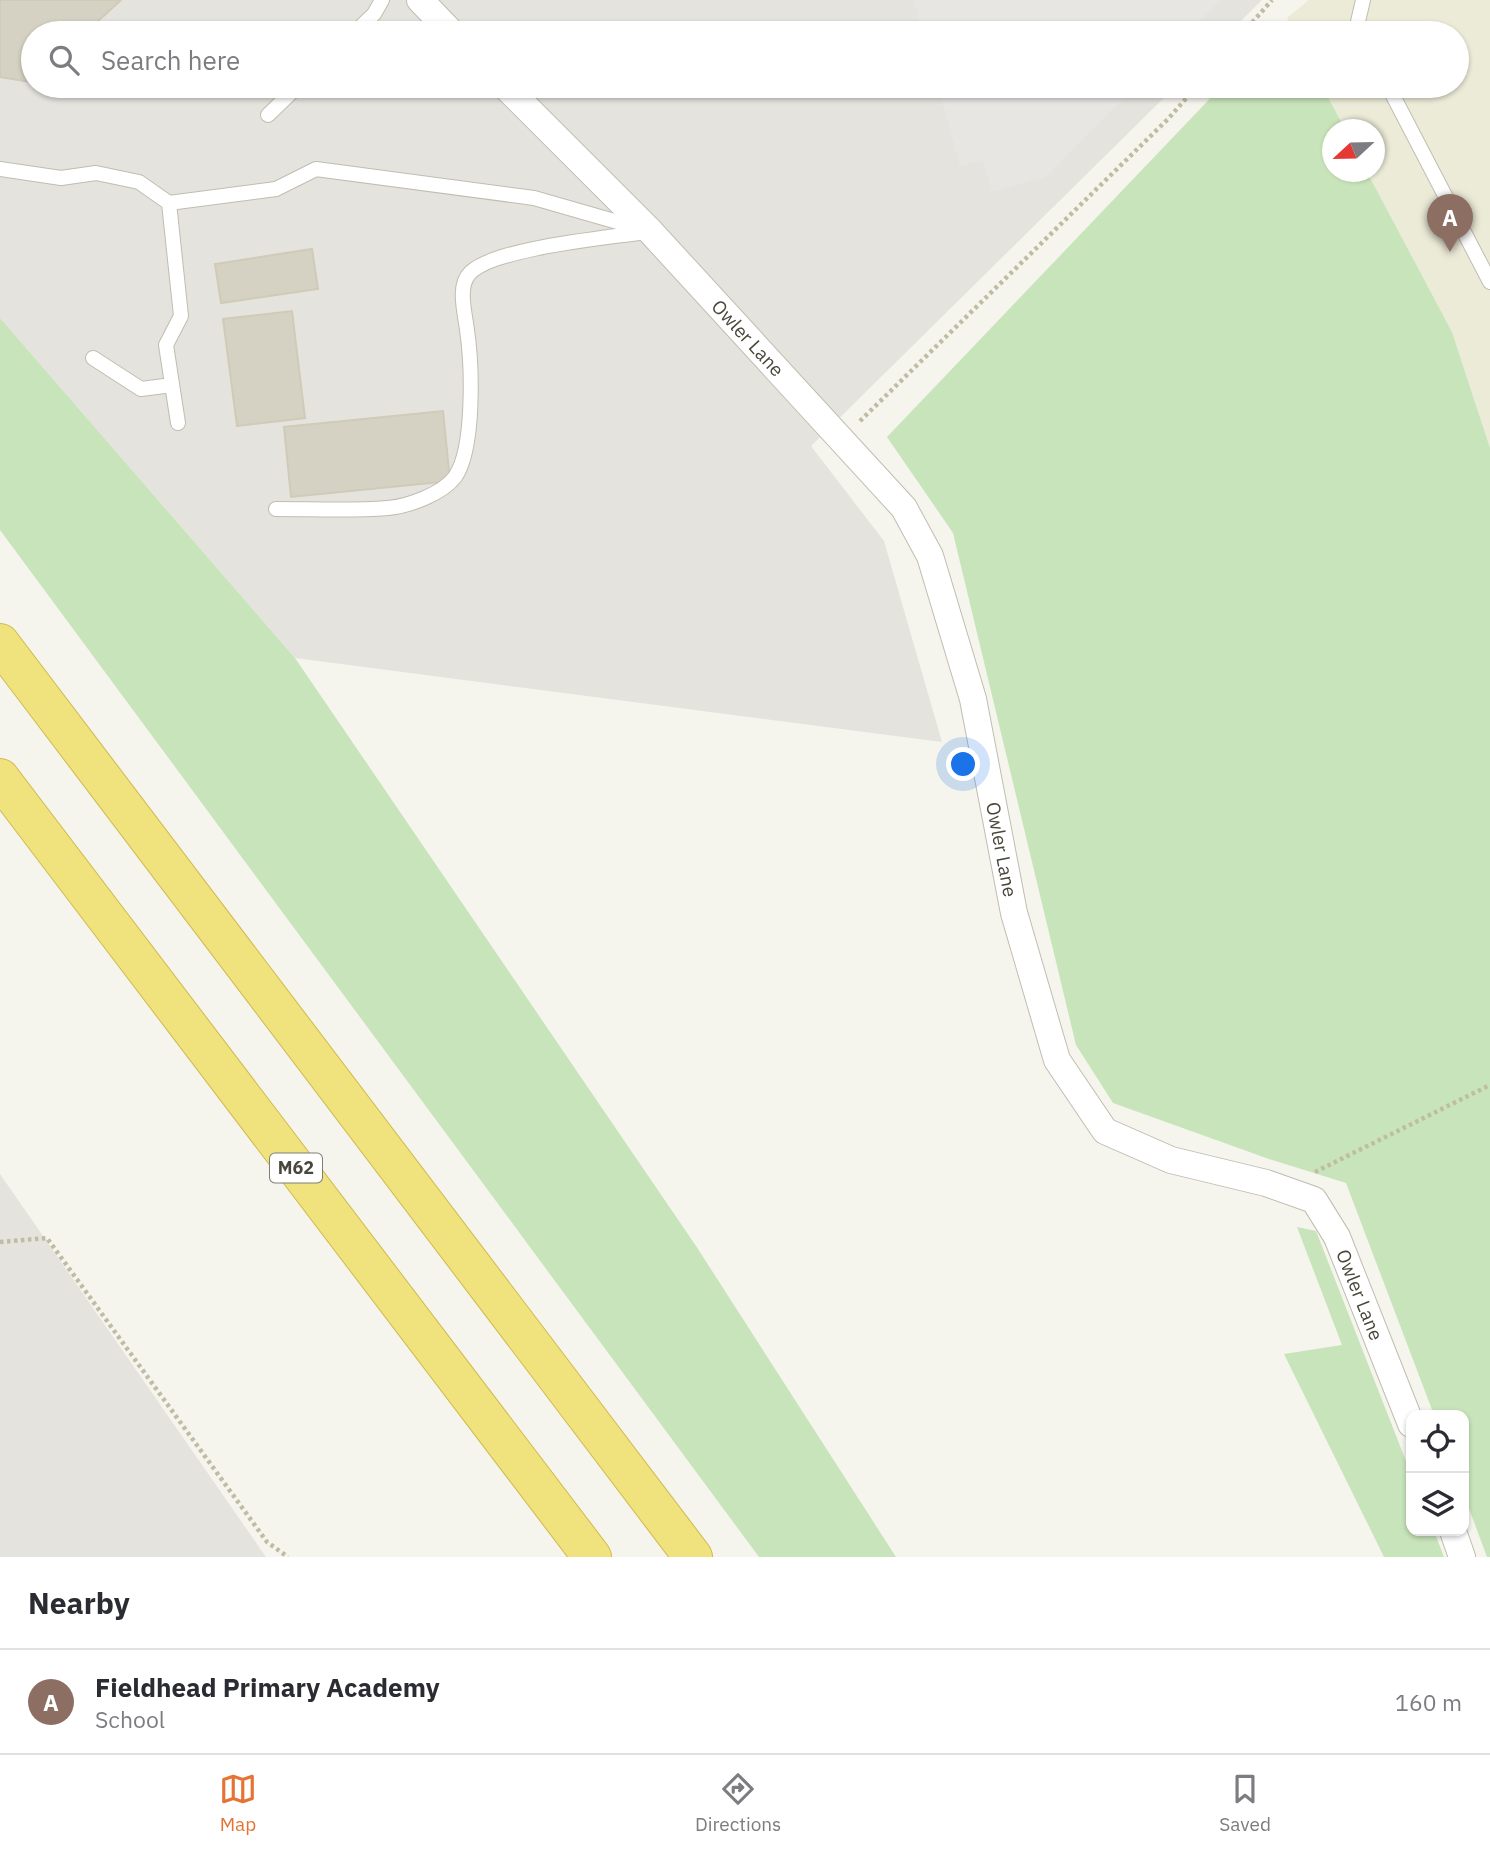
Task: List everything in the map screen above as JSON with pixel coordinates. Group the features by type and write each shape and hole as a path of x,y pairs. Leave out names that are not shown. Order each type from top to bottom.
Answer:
{"highway":[{"path":"0,643 693,1557"},
{"name":"M62","path":"0,778 592,1557"}],"street":[{"path":"421,1 440,21"},
{"name":"Owler Lane","path":"517,98 650,231 904,508 930,556 973,699 1014,913 1057,1060 1105,1131 1171,1160 1282,1188 1314,1200 1337,1237 1406,1411"},
{"path":"1454,1536 1462,1557"}],"lane":[{"path":"367,21 382,0"},
{"path":"1358,21 1363,0"},
{"path":"268,114 285,98"},
{"path":"1394,98 1490,282"},
{"path":"0,169 61,178 96,173 139,182 169,203 276,189 316,169 534,198 650,231"},
{"path":"169,203 181,316 166,345 178,423"},
{"path":"276,509 390,508 425,498 450,481 456,476 469,433 470,350 463,295 468,275 484,262 518,253 650,231"},
{"path":"93,358 141,389 172,385"}],"path":[{"path":"1254,21 1272,0"},
{"path":"841,439 1186,98"},
{"path":"1282,1188 1490,1085"},
{"path":"0,1242 47,1238 267,1542 288,1557"}],"shaded area":[{"path":"0,0 1262,0 1241,21 21,21 21,98 1164,98 811,446 884,541 942,742 295,658 0,318"},
{"path":"914,0 1220,0 1199,21 920,21"},
{"path":"1309,0 1490,0 1490,448 1452,332 1372,182 1385,182 1385,119 1340,119 1328,98 1469,98 1469,21 1289,21 1287,18"},
{"path":"941,98 1124,98 1046,177 992,192 983,160 960,166"},
{"path":"0,1174 266,1557 0,1557"}],"green space":[{"path":"1211,98 1328,98 1340,119 1322,119 1322,182 1372,182 1452,332 1490,448 1490,1557 1487,1557 1469,1508 1469,1410 1432,1410 1346,1183 1269,1159 1113,1103 1076,1045 953,533 887,437"},
{"path":"0,318 295,658 696,1246 896,1557 759,1557 0,530"},
{"path":"1297,1227 1316,1231 1406,1461 1406,1536 1436,1536 1444,1557 1384,1557 1284,1354 1342,1345"}],"building":[{"path":"0,0 121,0 98,21 21,21 21,80 0,77"},
{"path":"312,249 318,289 221,303 215,264"},
{"path":"292,311 305,418 237,426 223,319"},
{"path":"443,411 450,481 291,497 284,427"}],"place":[{"name":"Fieldhead Primary Academy","path":"1450,252"}]}
